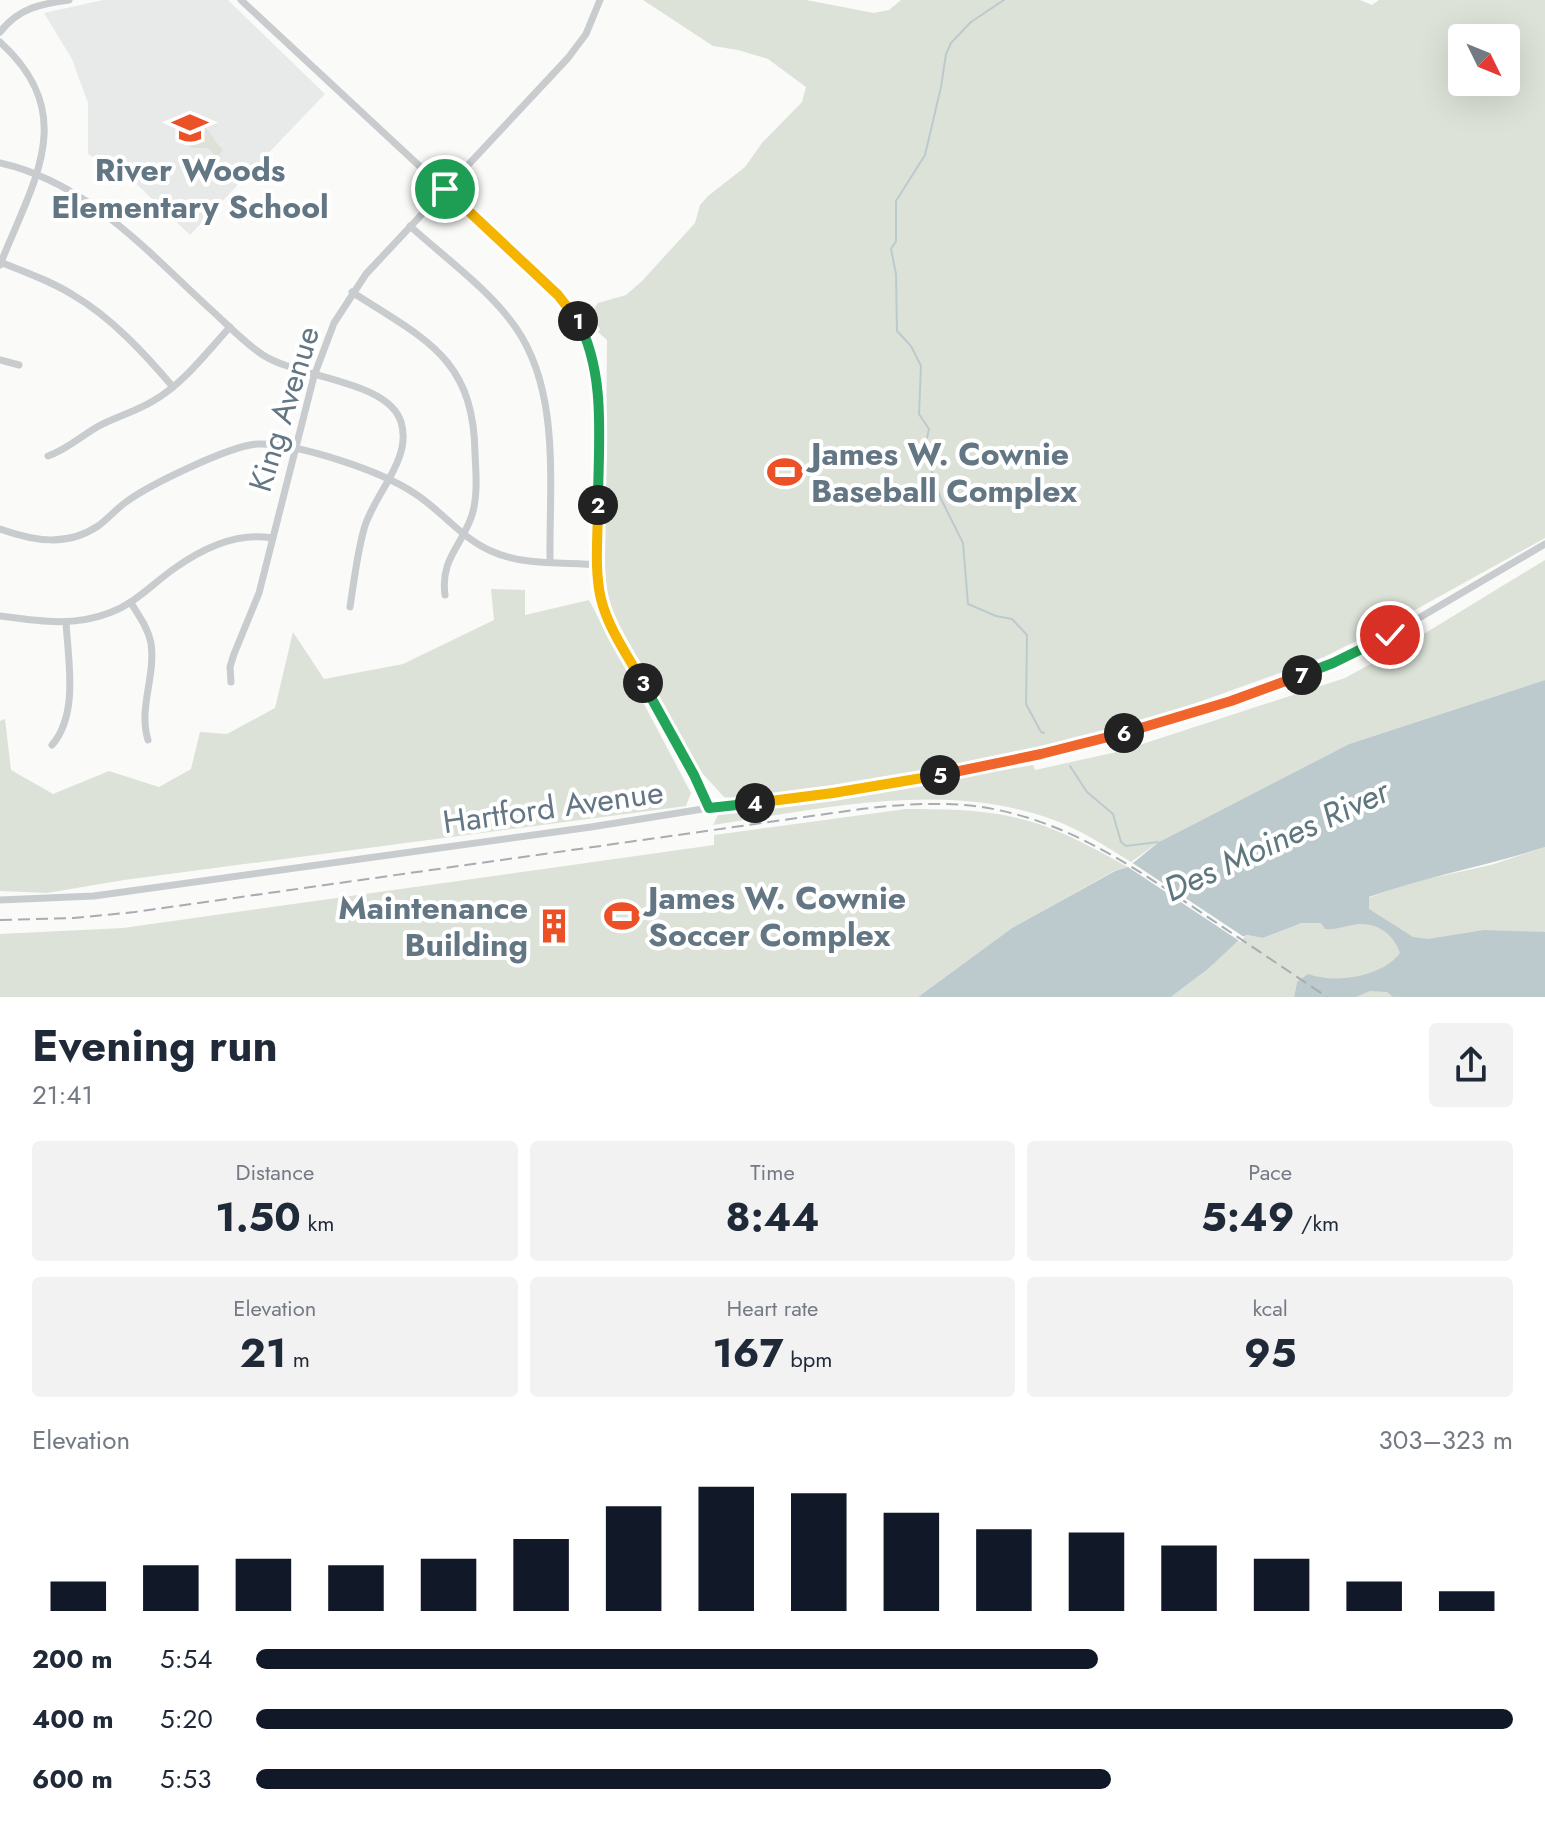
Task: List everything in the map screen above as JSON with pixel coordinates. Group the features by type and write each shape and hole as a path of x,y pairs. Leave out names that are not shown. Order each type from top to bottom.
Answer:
{"street":[{"path":"0,32 25,9 69,0"},
{"path":"241,0 558,295 575,316 590,345 598,390 600,595 609,622 694,775 709,808"},
{"name":"King Avenue","path":"231,682 230,667 259,593 314,376 334,323 352,292 410,226 578,46 600,0"},
{"path":"0,42 24,66 42,102 45,141 38,175 0,263 60,287 89,305 149,360 173,387"},
{"path":"0,163 38,175 78,195 111,217 265,357 292,369 372,393 386,400 396,411 402,424 403,440 365,525 350,607"},
{"path":"410,226 497,305 524,341 538,372 549,428 550,561"},
{"path":"352,292 431,344 454,369 473,412 476,480 473,514 446,569 443,580 445,595"},
{"path":"48,456 107,422 151,402 173,387 230,327"},
{"path":"0,360 19,365"},
{"path":"0,529 32,540 66,539 99,525 138,495 234,448 258,444 296,450 388,479 415,493 462,534 489,551 506,557 599,565"},
{"path":"0,616 66,622 99,617 131,603 175,567 235,537 255,535 272,538"},
{"name":"Hartford Avenue","path":"0,900 94,896 833,793 972,769 1131,732 1305,674 1362,650 1545,544"},
{"path":"131,603 146,626 151,641 144,725 148,740"},
{"path":"52,745 64,725 69,690 66,622"}],"shaded area":[{"name":"River Woods Elementary School","path":"103,0 228,0 325,94 190,235 128,176 88,154 88,103 72,59 44,13"},
{"path":"643,0 806,0 874,13 889,10 901,0 1360,0 1372,5 1379,0 1545,0 1545,538 1324,657 1135,725 1047,749 941,770 736,799 724,797 702,773 608,600 605,570 607,340 598,332 600,329 590,314 598,303 626,295 642,281 695,223 700,205 708,196 745,167 762,143 802,102 806,87 768,59 713,46"},
{"path":"195,121 209,132 223,150 217,157 208,148 191,148 179,133"},
{"path":"1545,560 1545,680 1349,744 1159,842 1131,862 1062,823 1010,807 968,801 883,801 713,825 718,815 727,812 883,791 1033,765 1035,770 1121,751 1345,678"},
{"path":"491,589 525,590 525,615 589,600 691,793 686,806 124,880 47,893 0,891 0,721 5,719 11,770 53,794 109,771 159,787 191,769 200,732 227,734 275,708 293,632 324,679 403,664 494,620"},
{"name":"James W. Cownie Soccer Complex","path":"906,809 973,811 1028,821 1072,838 1128,867 1114,871 1012,928 918,997 0,997 0,934 123,928 714,845 714,835"},
{"path":"1545,847 1545,997 1346,997 1297,982 1294,997 1171,997 1247,935 1263,938 1408,883 1491,865"}],"water":[{"name":"Des Moines River","path":"1545,680 1545,847 1369,897 1369,909 1413,937 1428,939 1484,930 1545,932 1545,997 1393,997 1387,992 1370,991 1356,997 1294,997 1297,982 1308,974 1332,978 1358,976 1382,968 1400,953 1390,936 1373,926 1359,924 1325,929 1321,923 1302,923 1263,938 1242,937 1208,969 1171,997 918,997 1012,928 1115,871 1128,867 1159,842 1349,744"}],"pier":[{"path":"1131,862 1244,937 1241,942 1128,867"}],"waterway":[{"path":"1004,0 971,22 951,43 946,54 925,155 896,201 896,241 891,249 896,274 897,331 911,346 921,366 919,414 929,429 926,454 941,499 963,543 968,604 1012,619 1027,635 1026,704 1044,733"},
{"path":"1070,766 1087,792 1113,814 1121,842 1126,846 1158,842"}],"railway":[{"path":"0,920 135,912 861,809 956,804 1016,814 1043,823 1119,859 1327,997"}],"place":[{"name":"River Woods Elementary School","path":"190,128"},
{"name":"James W. Cownie Baseball Complex","path":"785,472"},
{"name":"James W. Cownie Soccer Complex","path":"622,916"},
{"name":"Maintenance Building","path":"554,926"}],"route":[{"path":"445,189 558,295 575,316 590,345 598,390 602,603 609,622 706,797 709,808 833,793 972,769 1131,732 1292,679 1390,635"}]}
